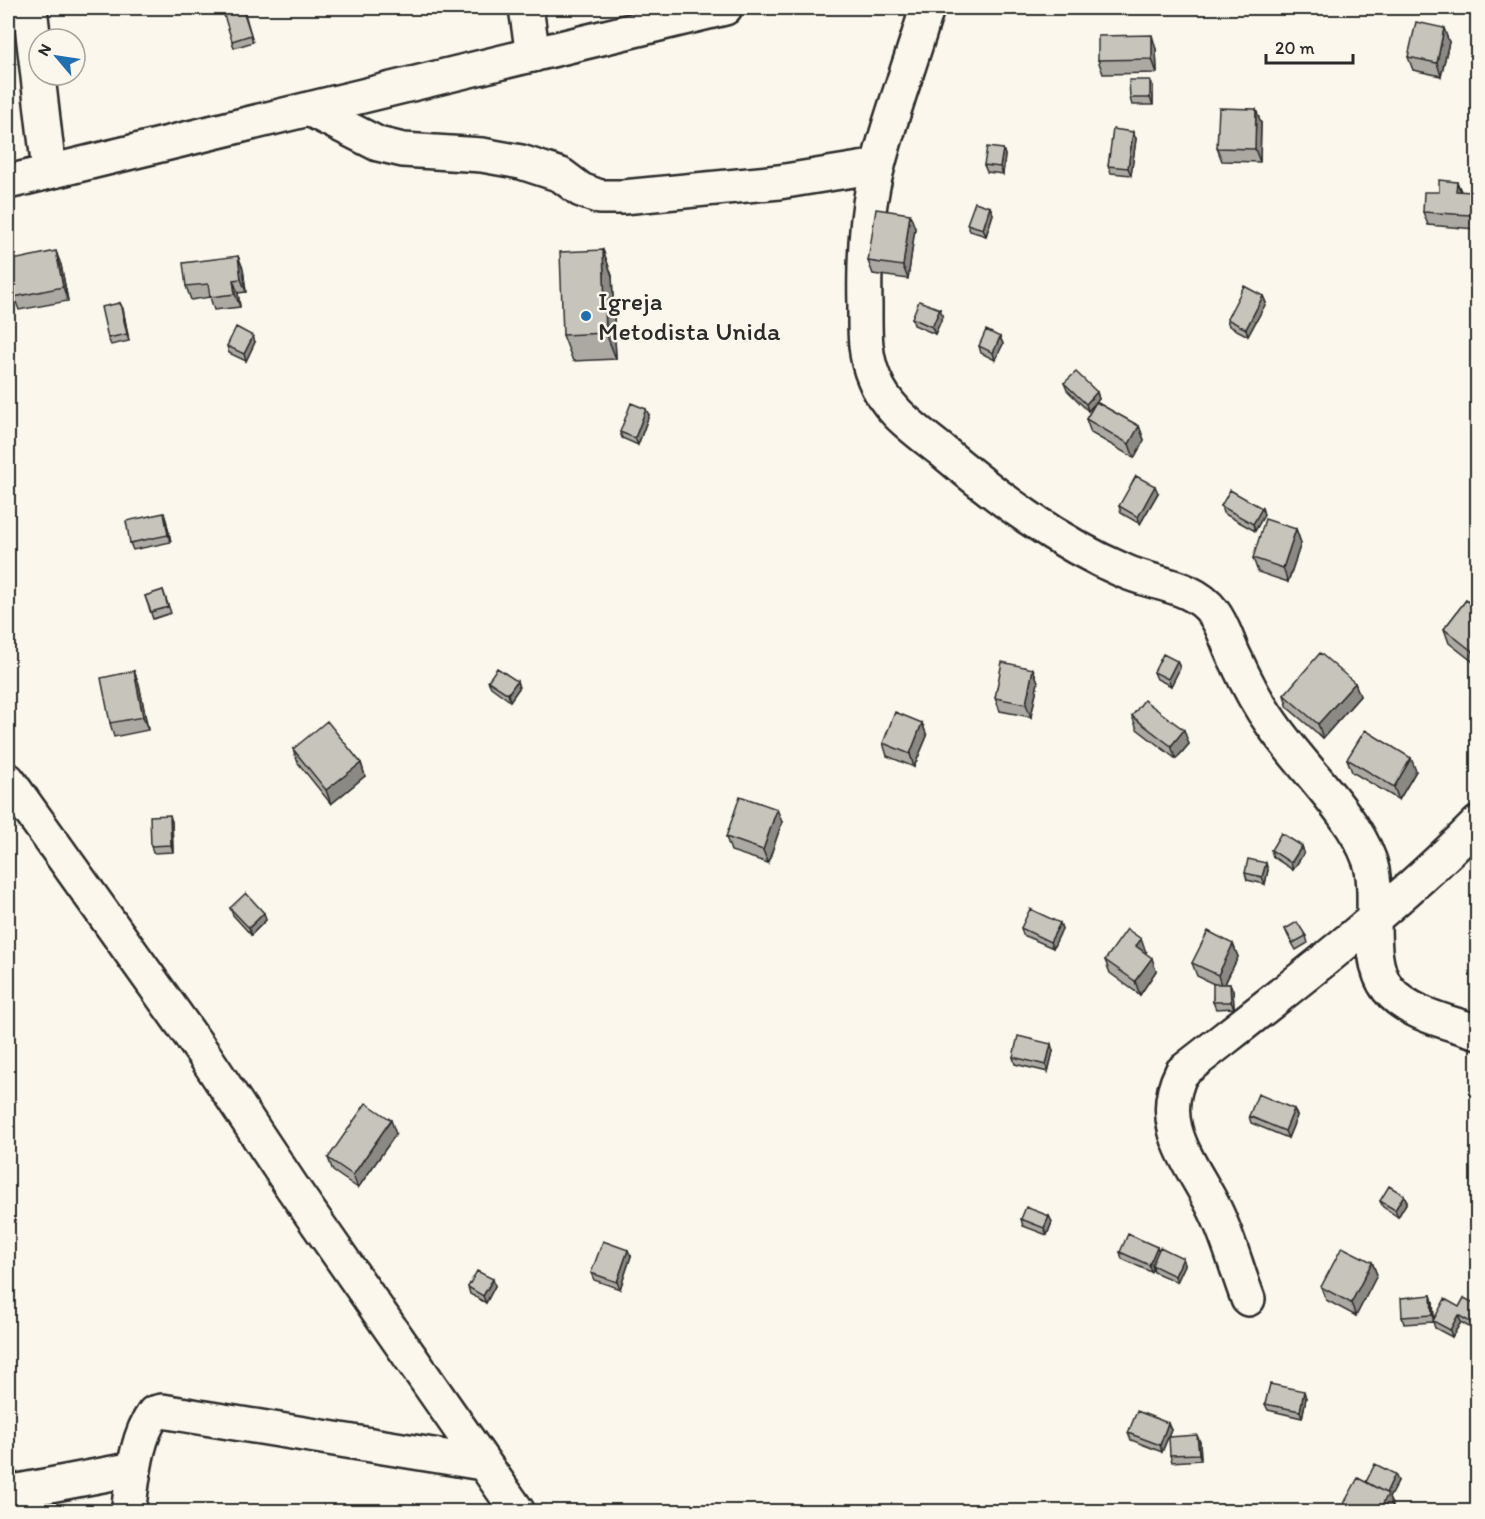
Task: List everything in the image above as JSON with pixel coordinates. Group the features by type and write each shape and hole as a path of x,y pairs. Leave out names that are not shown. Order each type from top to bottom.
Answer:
{"street":[{"path":"30,8 49,171"},
{"path":"526,8 533,55"},
{"path":"8,182 725,8"},
{"path":"927,8 878,166 869,213 865,262 867,359 882,397 904,420 1023,516 1071,546 1127,573 1175,588 1208,605 1217,616 1236,660 1271,723 1359,837 1371,862 1372,923 1382,978 1389,990 1402,1002 1433,1017 1478,1032"},
{"path":"309,109 378,144 403,150 482,155 521,162 561,175 581,190 600,197 623,197 779,182 878,166"},
{"path":"8,780 205,1056 292,1187 518,1512"},
{"path":"1248,1299 1217,1213 1181,1150 1173,1124 1174,1087 1182,1072 1372,923 1431,870 1478,823"},
{"path":"128,1512 134,1469 148,1422 154,1413 162,1411 482,1463"},
{"path":"8,1493 134,1469"}],"building":[{"path":"243,10 251,35 232,41 224,15"},
{"path":"1416,22 1444,28 1437,63 1408,57"},
{"path":"1152,35 1152,59 1098,60 1098,36"},
{"path":"1129,80 1150,80 1150,98 1130,98"},
{"path":"1219,108 1256,109 1255,149 1217,148"},
{"path":"1113,129 1133,132 1128,168 1108,166"},
{"path":"987,147 1003,149 1000,167 984,165"},
{"path":"1439,180 1457,182 1456,191 1472,192 1470,215 1423,212 1424,192 1439,192"},
{"path":"975,202 990,207 983,229 967,224"},
{"path":"876,209 910,214 903,266 868,261"},
{"path":"603,250 606,333 563,335 560,252"},
{"path":"56,251 63,287 14,297 8,261"},
{"path":"238,256 241,279 233,280 235,294 210,297 208,284 186,286 183,263"},
{"path":"1244,286 1263,296 1246,329 1227,319"},
{"path":"919,301 940,309 932,327 912,318"},
{"path":"120,303 127,334 108,338 101,307"},
{"path":"236,327 253,336 244,354 227,346"},
{"path":"986,330 1000,337 993,353 979,346"},
{"path":"1076,372 1097,392 1086,404 1064,383"},
{"path":"1096,402 1139,426 1129,444 1086,419"},
{"path":"631,403 646,409 635,438 620,432"},
{"path":"1136,476 1155,486 1138,517 1119,506"},
{"path":"1230,490 1262,508 1253,524 1221,506"},
{"path":"164,513 168,535 130,543 126,521"},
{"path":"1265,519 1296,529 1283,568 1253,558"},
{"path":"163,590 168,607 151,612 145,596"},
{"path":"1466,600 1478,609 1478,644 1472,651 1444,629"},
{"path":"1320,653 1355,683 1318,724 1284,695"},
{"path":"1163,654 1177,661 1168,679 1154,672"},
{"path":"1002,662 1033,669 1026,704 995,698"},
{"path":"497,668 517,681 508,694 488,681"},
{"path":"134,671 143,717 110,723 101,678"},
{"path":"1144,700 1184,730 1171,746 1132,716"},
{"path":"895,712 922,723 910,754 883,743"},
{"path":"327,721 361,763 326,790 293,749"},
{"path":"1365,730 1411,758 1394,787 1347,759"},
{"path":"740,796 777,809 763,850 726,837"},
{"path":"170,815 171,845 151,846 150,816"},
{"path":"1281,833 1302,846 1291,863 1271,850"},
{"path":"1248,859 1266,863 1262,877 1245,873"},
{"path":"246,893 264,913 249,928 230,908"},
{"path":"1030,909 1060,923 1050,942 1021,928"},
{"path":"1297,922 1306,936 1293,943 1285,929"},
{"path":"1127,929 1141,939 1136,946 1152,958 1135,981 1105,960"},
{"path":"1208,931 1233,944 1218,975 1192,963"},
{"path":"1213,984 1230,984 1231,1002 1213,1002"},
{"path":"1018,1036 1051,1044 1046,1065 1013,1057"},
{"path":"1258,1094 1294,1109 1285,1131 1249,1116"},
{"path":"366,1103 391,1120 353,1175 328,1158"},
{"path":"1389,1186 1404,1195 1395,1210 1380,1201"},
{"path":"1026,1207 1049,1216 1044,1228 1021,1219"},
{"path":"1128,1234 1157,1247 1149,1265 1120,1252"},
{"path":"603,1241 628,1250 617,1282 591,1273"},
{"path":"1160,1247 1183,1258 1175,1276 1152,1265"},
{"path":"1342,1247 1372,1262 1351,1303 1321,1287"},
{"path":"477,1271 493,1279 483,1296 468,1287"},
{"path":"1431,1295 1432,1315 1402,1317 1401,1298"},
{"path":"1464,1298 1478,1305 1470,1322 1458,1315 1450,1330 1433,1321 1445,1299 1459,1307"},
{"path":"1270,1384 1304,1391 1300,1411 1265,1404"},
{"path":"1137,1411 1168,1423 1160,1445 1128,1433"},
{"path":"1197,1435 1199,1454 1170,1455 1169,1437"},
{"path":"1375,1464 1395,1474 1386,1493 1366,1482"},
{"path":"1358,1478 1388,1494 1378,1512 1352,1512 1342,1507"}],"place":[{"name":"Igreja Metodista Unida","path":"586,316"}]}
